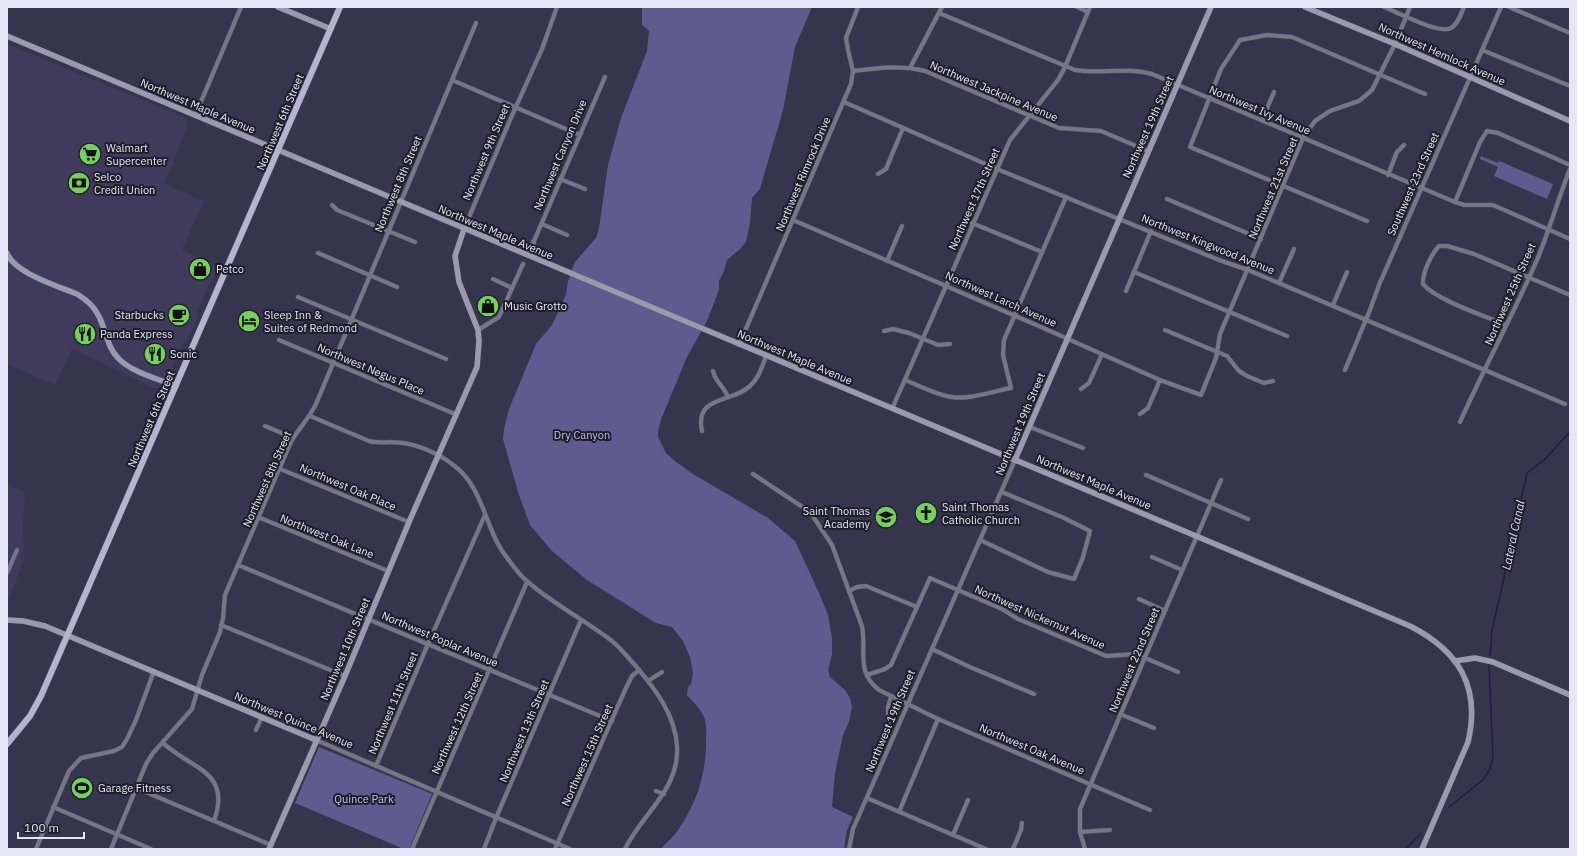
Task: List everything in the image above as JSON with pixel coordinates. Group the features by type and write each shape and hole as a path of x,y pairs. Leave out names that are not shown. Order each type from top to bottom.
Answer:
{"main road":[{"name":"Northwest 6th Street","path":"7,744 30,716 41,696 279,151 340,7"}],"street":[{"path":"195,116 242,7"},
{"path":"278,7 331,29"},
{"name":"Northwest 9th Street","path":"478,330 459,282 455,256 464,229 542,49 557,7"},
{"path":"854,70 846,38 858,7"},
{"path":"910,68 942,7"},
{"path":"1077,7 1089,9"},
{"name":"Northwest 19th Street","path":"849,849 853,829 1002,492 1211,7"},
{"name":"Northwest Hemlock Avenue","path":"1305,7 1395,44 1570,121"},
{"path":"1384,7 1444,31 1452,28 1456,24 1464,7"},
{"name":"Northwest 21st Street","path":"1201,395 1216,358 1220,334 1284,186 1303,138 1314,121 1330,111 1359,101 1372,90 1395,44 1410,7"},
{"name":"Southwest 23rd Street","path":"1346,370 1379,285 1501,7"},
{"path":"1509,7 1570,34"},
{"name":"Northwest 17th Street","path":"892,409 972,223 1010,140 1049,92 1065,67 1089,9"},
{"name":"Northwest Ivy Avenue","path":"939,13 1075,70 1084,72 1139,71 1178,85 1455,202 1464,205 1493,205 1570,239"},
{"name":"Northwest 8th Street","path":"111,849 150,758 192,709 202,675 220,632 225,595 293,438 310,416 334,362 476,23"},
{"path":"1367,221 1190,147 1221,69 1240,40 1267,35 1292,37 1425,94"},
{"name":"Northwest Maple Avenue","path":"10,37 710,333 1197,536 1428,635 1455,661 1468,685 1472,706 1471,727 1468,742 1422,849"},
{"path":"1482,50 1570,86"},
{"name":"Northwest Jackpine Avenue","path":"854,70 881,67 910,68 925,71 1059,128 1068,130 1101,131 1148,151"},
{"name":"Northwest Rimrock Drive","path":"739,345 844,102 851,84 854,70"},
{"name":"Northwest Canyon Drive","path":"520,252 527,250 534,241 605,77"},
{"path":"452,80 580,135"},
{"path":"1262,120 1274,92"},
{"name":"Northwest Kingwood Avenue","path":"844,102 1066,198 1120,218 1219,260 1280,283 1566,404"},
{"path":"878,174 886,169 903,128"},
{"path":"1455,202 1480,142 1487,131 1498,133 1570,165"},
{"path":"1388,175 1396,152 1404,146"},
{"name":"Northwest 25th Street","path":"1460,422 1484,369 1496,349 1536,260 1570,169"},
{"path":"560,179 585,189"},
{"path":"905,380 938,394 953,398 1011,388 1003,355 1004,340 1066,198"},
{"path":"1167,199 1261,239"},
{"path":"332,205 337,210 415,242"},
{"name":"Northwest Larch Avenue","path":"793,220 1014,315 1160,380 1201,395"},
{"path":"972,223 1042,252"},
{"path":"542,224 567,234"},
{"path":"887,261 902,226"},
{"path":"1126,291 1151,231"},
{"path":"534,241 534,256 538,260"},
{"path":"1506,325 1450,302 1426,288 1423,284 1423,276 1432,256 1439,246 1447,246 1468,252 1570,295"},
{"path":"1280,283 1294,249"},
{"path":"7,253 11,261 24,271 77,294 85,299 97,312 113,352 126,365 176,386"},
{"path":"318,253 397,286"},
{"path":"438,455 477,367 479,341 478,330 499,316 523,264"},
{"path":"1134,272 1287,336"},
{"path":"1333,306 1347,272"},
{"path":"493,279 512,288"},
{"path":"298,297 446,359"},
{"path":"884,331 893,329 922,338 938,345 950,344"},
{"path":"1165,330 1227,356 1239,371 1247,376 1264,384 1273,381"},
{"name":"Northwest Negus Place","path":"279,340 455,414"},
{"path":"1081,389 1089,383 1102,354"},
{"path":"702,431 700,420 704,411 713,402 739,393 749,387 758,378 766,356"},
{"path":"713,371 715,379 722,385 728,397"},
{"path":"1140,414 1148,408 1160,380"},
{"path":"310,416 370,441 402,442 414,446 438,455 453,464 476,490 496,540 507,558 527,582 612,641 648,681 666,706 674,728 677,747 675,771 664,794 640,825 625,849"},
{"path":"265,426 293,438"},
{"path":"1030,427 1083,448"},
{"name":"Northwest 10th Street","path":"270,847 369,620 388,571 438,455"},
{"name":"Northwest Oak Place","path":"280,469 409,522"},
{"path":"753,474 810,512 832,545 863,631 863,661 867,675 885,669 891,665 917,607 866,586 857,587 849,591"},
{"path":"1146,475 1248,519"},
{"name":"Northwest 22nd Street","path":"1085,849 1080,832 1080,809 1221,480"},
{"path":"980,540 1042,569 1074,579 1083,557 1090,531 1064,518 1002,492"},
{"name":"Northwest 11th Street","path":"376,766 485,515"},
{"name":"Northwest Oak Lane","path":"258,518 388,571"},
{"path":"7,573 17,550"},
{"path":"1152,557 1182,570"},
{"name":"Northwest Poplar Avenue","path":"238,565 612,721"},
{"name":"Northwest Nickernut Avenue","path":"917,607 930,578 1002,609 1018,619 1106,656 1136,654 1178,672"},
{"name":"Northwest 12th Street","path":"412,849 527,582"},
{"path":"1139,599 1165,611"},
{"name":"Northwest Quince Avenue","path":"7,620 32,622 68,636 154,671 570,849"},
{"name":"Northwest 13th Street","path":"484,849 581,620"},
{"path":"221,625 345,676"},
{"path":"932,649 1034,694"},
{"path":"1455,661 1475,658 1493,662 1570,695"},
{"name":"Northwest 15th Street","path":"555,849 632,676 639,670"},
{"path":"36,849 69,771 74,764 81,758 114,751 122,747 128,739 154,671"},
{"path":"648,681 662,672"},
{"name":"Northwest Oak Avenue","path":"867,675 873,686 891,697 908,703 938,719 1150,810"},
{"path":"869,767 888,724 888,707 891,697"},
{"path":"1120,714 1154,728"},
{"path":"256,730 262,717"},
{"path":"899,812 938,719"},
{"path":"163,743 168,748 209,775 216,786 219,798 219,809 214,821"},
{"path":"136,788 214,821 270,847"},
{"path":"656,791 664,794"},
{"path":"867,798 986,849"},
{"path":"953,835 968,800"},
{"path":"53,808 151,849"},
{"path":"1013,849 1021,830 1022,823"},
{"path":"1080,832 1110,830"}],"shaded area":[{"path":"7,44 184,117 187,120 187,128 164,184 204,201 182,250 220,267 209,285 197,312 198,316 191,333 184,342 162,392 72,349 55,385 7,364"},
{"path":"7,483 25,493 23,524 24,561 7,602"}],"green space":[{"name":"Dry Canyon","path":"642,7 812,7 795,47 783,110 760,189 752,198 750,223 746,242 727,260 719,281 719,290 707,321 687,357 662,417 658,437 666,453 676,462 693,474 768,518 795,541 820,595 828,615 832,638 832,654 828,670 830,677 845,690 850,698 852,707 849,722 843,735 835,773 832,807 853,817 847,830 844,849 661,849 676,833 688,814 701,782 705,759 706,723 700,710 687,695 693,673 690,657 683,641 672,627 656,623 587,580 552,551 530,525 519,495 503,439 509,409 536,344 552,325 566,294 568,281 575,262 596,238 599,228 608,165 621,118 647,51 649,31 642,25"},
{"path":"1481,156 1498,163 1499,161 1553,184 1547,199 1494,176 1498,167 1480,159"},
{"name":"Quince Park","path":"319,747 432,794 409,849 404,849 295,803"}],"waterway":[{"name":"Lateral Canal","path":"1490,655 1492,630 1527,473 1544,460 1570,432"},
{"name":"Lateral Canal","path":"1449,807 1483,780 1490,769 1493,757 1489,665"},
{"name":"Lateral Canal","path":"1406,849 1421,833"}],"place":[{"name":"Walmart Supercenter","path":"90,154"},
{"name":"Selco Credit Union","path":"79,183"},
{"name":"Petco","path":"200,269"},
{"name":"Music Grotto","path":"488,306"},
{"name":"Starbucks","path":"179,315"},
{"name":"Sleep Inn & Suites of Redmond","path":"249,321"},
{"name":"Panda Express","path":"85,334"},
{"name":"Sonic","path":"155,354"},
{"name":"Saint Thomas Catholic Church","path":"926,513"},
{"name":"Saint Thomas Academy","path":"886,517"},
{"name":"Garage Fitness","path":"82,788"}]}
